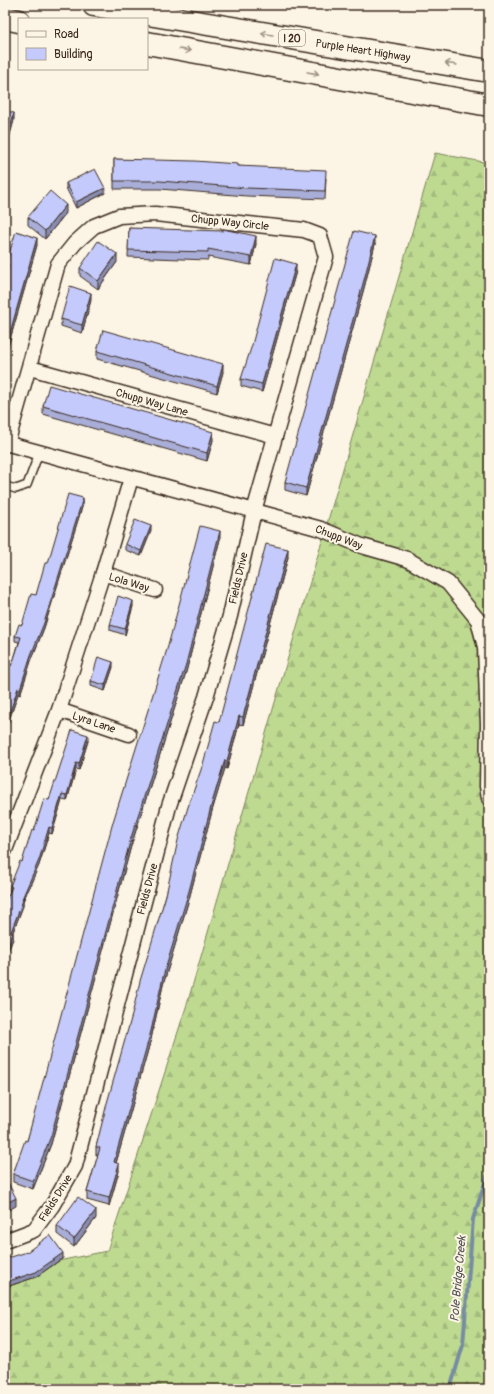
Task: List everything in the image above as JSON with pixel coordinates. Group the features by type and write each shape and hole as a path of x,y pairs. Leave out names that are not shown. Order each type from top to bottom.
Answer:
{"highway":[{"name":"Purple Heart Highway","path":"94,5 489,71"},
{"path":"5,18 18,21"},
{"path":"148,44 489,105"}],"street":[{"name":"Chupp Way Circle","path":"6,444 30,368 58,264 74,243 94,226 119,216 155,214 304,230 320,236 326,256 254,511"},
{"name":"Chupp Way Lane","path":"30,368 275,436"},
{"name":"Chupp Way","path":"6,444 321,529 362,546 407,559 448,583 478,620 485,647 488,724 487,786 489,798"},
{"path":"5,850 59,710 103,573 131,478"},
{"name":"Fields Drive","path":"5,1241 34,1230 52,1206 75,1166 169,806 206,697 230,616 254,511"},
{"name":"Lola Way","path":"103,573 156,590"},
{"name":"Lyra Lane","path":"59,710 129,734"}],"lane":[{"path":"5,486 16,489 27,485 39,453"}],"green space":[{"path":"435,153 489,163 489,1389 5,1389 5,1272 107,1251 188,1001"}],"building":[{"path":"5,110 14,113 9,130 5,129"},
{"path":"114,159 195,161 238,164 238,166 326,170 325,191 247,188 160,181 114,181"},
{"path":"95,169 105,188 76,202 66,183"},
{"path":"50,191 66,205 45,231 28,217"},
{"path":"129,228 223,231 223,229 256,236 251,257 208,249 208,252 128,250"},
{"path":"16,231 37,238 5,350 5,277 9,265 6,264"},
{"path":"354,231 375,236 306,488 285,482"},
{"path":"98,241 117,254 98,281 80,268"},
{"path":"275,258 296,264 262,384 241,379 252,345"},
{"path":"70,286 91,293 82,325 61,319"},
{"path":"103,330 223,364 217,386 97,351"},
{"path":"49,385 213,432 207,453 43,406"},
{"path":"68,494 83,498 44,623 31,655 20,689 18,688 5,726 5,664 11,666 14,659 21,637 15,636 19,624 22,625 31,594 36,595 45,563 48,563"},
{"path":"135,520 151,526 141,551 125,544"},
{"path":"200,526 220,531 186,664 131,838 51,1136 33,1181 13,1174 25,1140 27,1141 113,822 168,646"},
{"path":"266,544 288,549 243,717 239,716 227,761 225,760 189,891 163,977 151,1031 114,1162 119,1164 109,1198 87,1192 100,1148 96,1147 140,981 166,895 178,840 203,764 215,721 219,722"},
{"path":"118,596 133,601 125,629 110,625"},
{"path":"98,657 113,662 105,685 91,681"},
{"path":"72,730 88,735 79,764 76,763 67,795 62,794 52,828 49,827 39,860 22,899 23,900 11,932 13,933 5,952 5,903 12,887 10,886 20,861 22,862 44,799 49,800"},
{"path":"5,1179 16,1198 5,1204"},
{"path":"78,1197 96,1210 74,1239 57,1226"},
{"path":"50,1235 63,1253 36,1272 6,1282 5,1259 27,1252"}],"waterway":[{"name":"Pole Bridge Creek","path":"450,1389 463,1345 473,1219 489,1171"}]}
